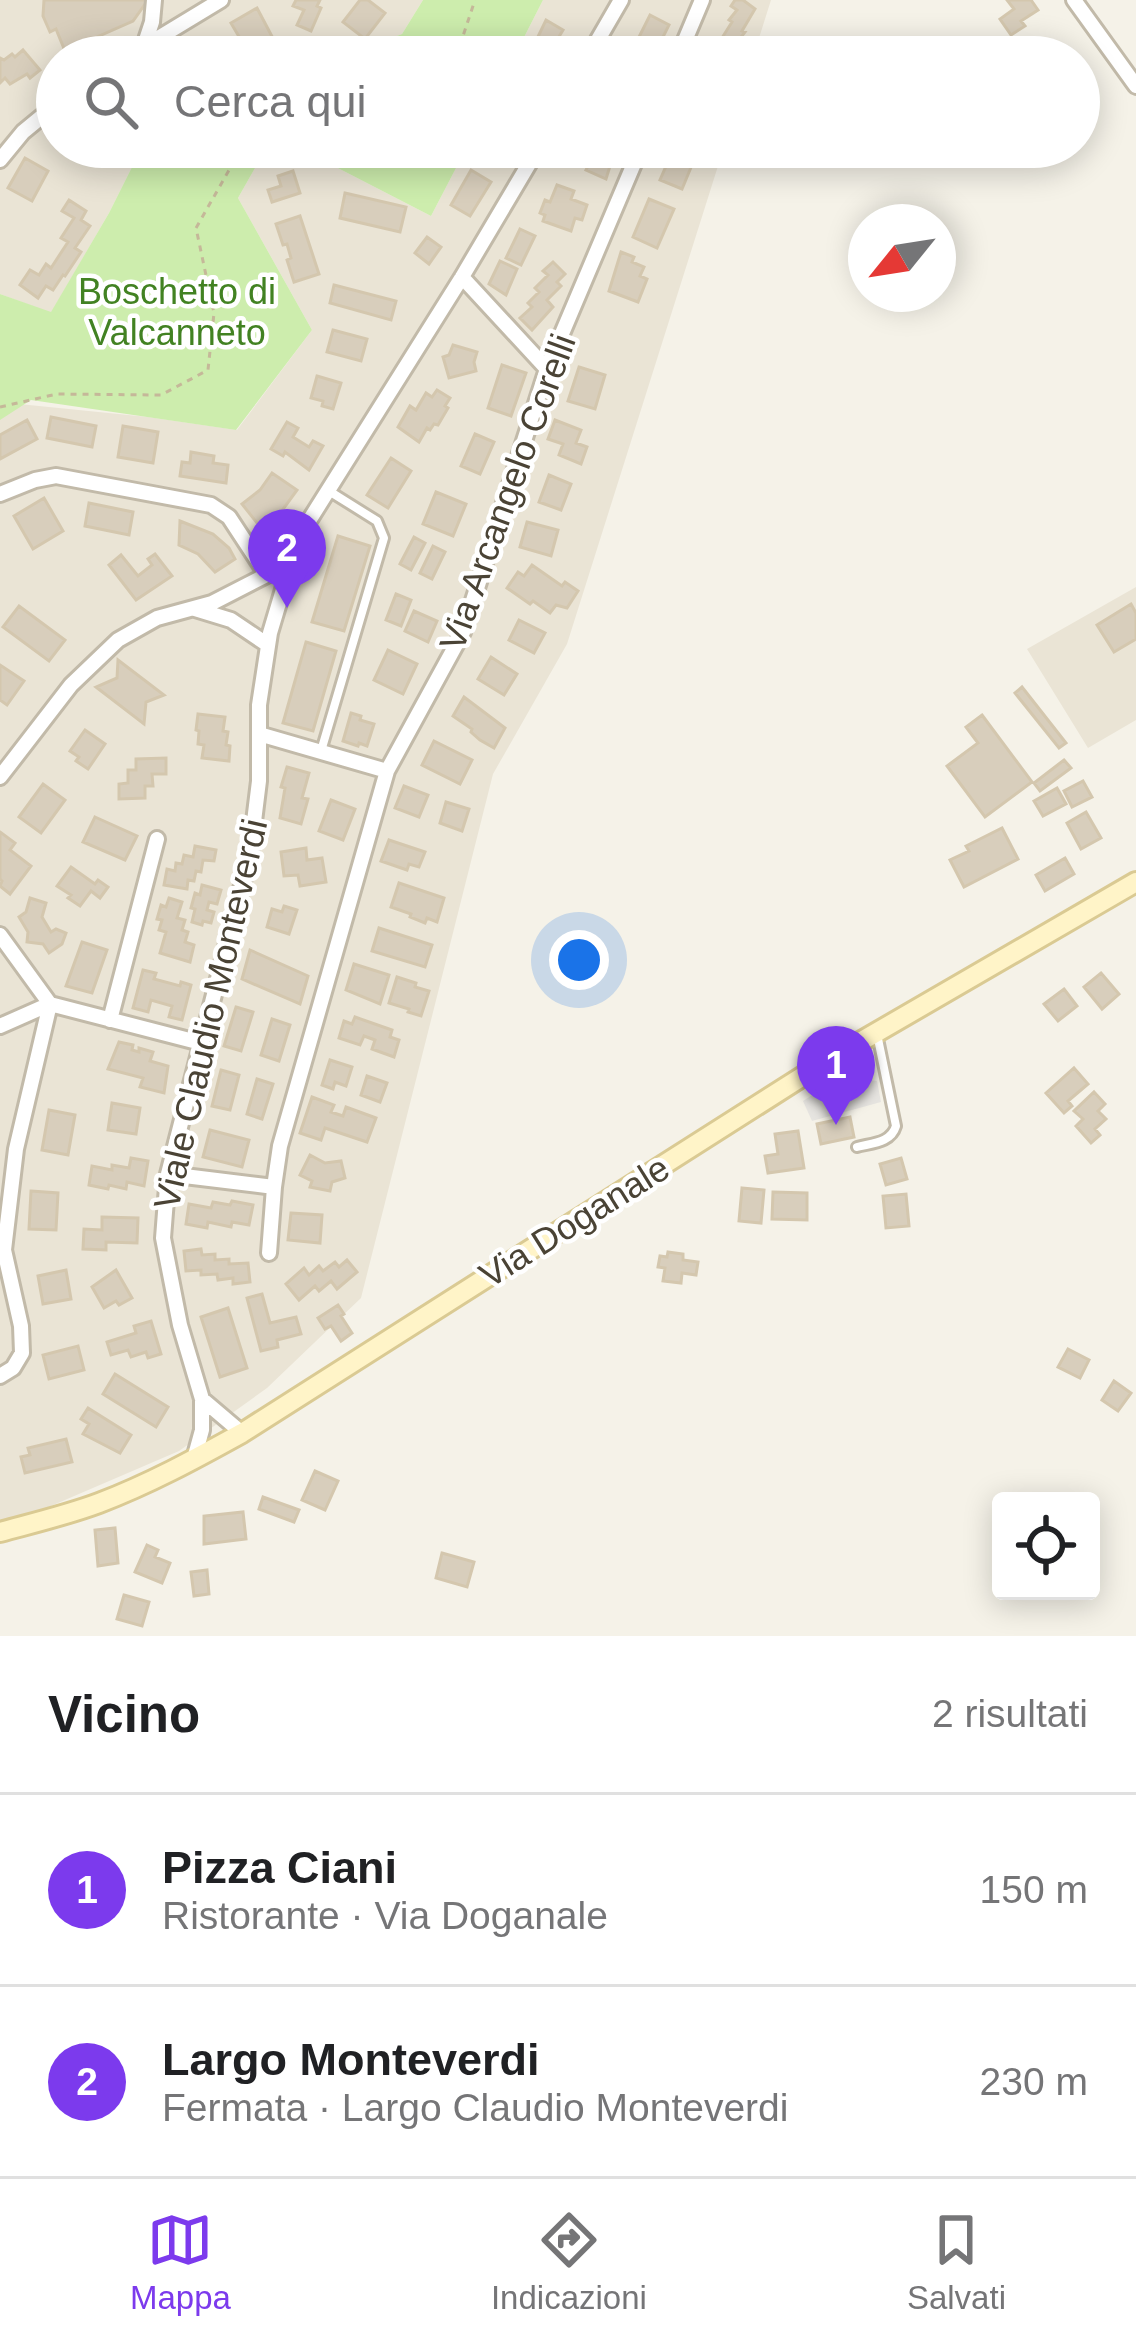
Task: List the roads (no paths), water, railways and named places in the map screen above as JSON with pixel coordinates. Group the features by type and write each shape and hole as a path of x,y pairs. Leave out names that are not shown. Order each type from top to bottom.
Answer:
{"main road":[{"name":"Via Doganale","path":"0,1532 104,1501 242,1432 802,1077 1136,882"}],"street":[{"path":"147,36 154,0"},
{"path":"161,36 221,0"},
{"path":"600,36 621,0"},
{"path":"688,36 703,0"},
{"path":"1074,0 1100,36"},
{"path":"1100,36 1136,86"},
{"path":"0,160 36,121"},
{"name":"Viale Claudio Monteverdi","path":"203,1454 202,1399 165,1262 163,1216 168,1174 253,843 259,796 259,705 268,645 290,562 303,533 526,168"},
{"name":"Via Arcangelo Corelli","path":"269,1252 283,1132 387,771 463,632 547,369 631,168"},
{"path":"462,277 547,369"},
{"path":"0,494 56,476 212,505 229,518 267,575"},
{"path":"0,777 98,656 140,626 195,609 290,562"},
{"path":"195,609 231,620 268,645"},
{"path":"259,734 387,771"},
{"path":"110,1020 157,839"},
{"path":"0,935 50,1004 18,1139 2,1250 20,1318 22,1350 14,1368 0,1376"},
{"path":"0,1025 50,1004 201,1043"},
{"path":"168,1174 274,1187"},
{"path":"202,1399 242,1432"}],"lane":[{"path":"321,752 384,538 377,521 328,491"},
{"path":"857,1147 886,1139 895,1130 877,1032"}],"place":[{"name":"Largo Monteverdi","path":"287,608"},
{"name":"Pizza Ciani","path":"836,1125"}],"park label":[{"name":"Boschetto di Valcanneto","path":"177,312"}]}
